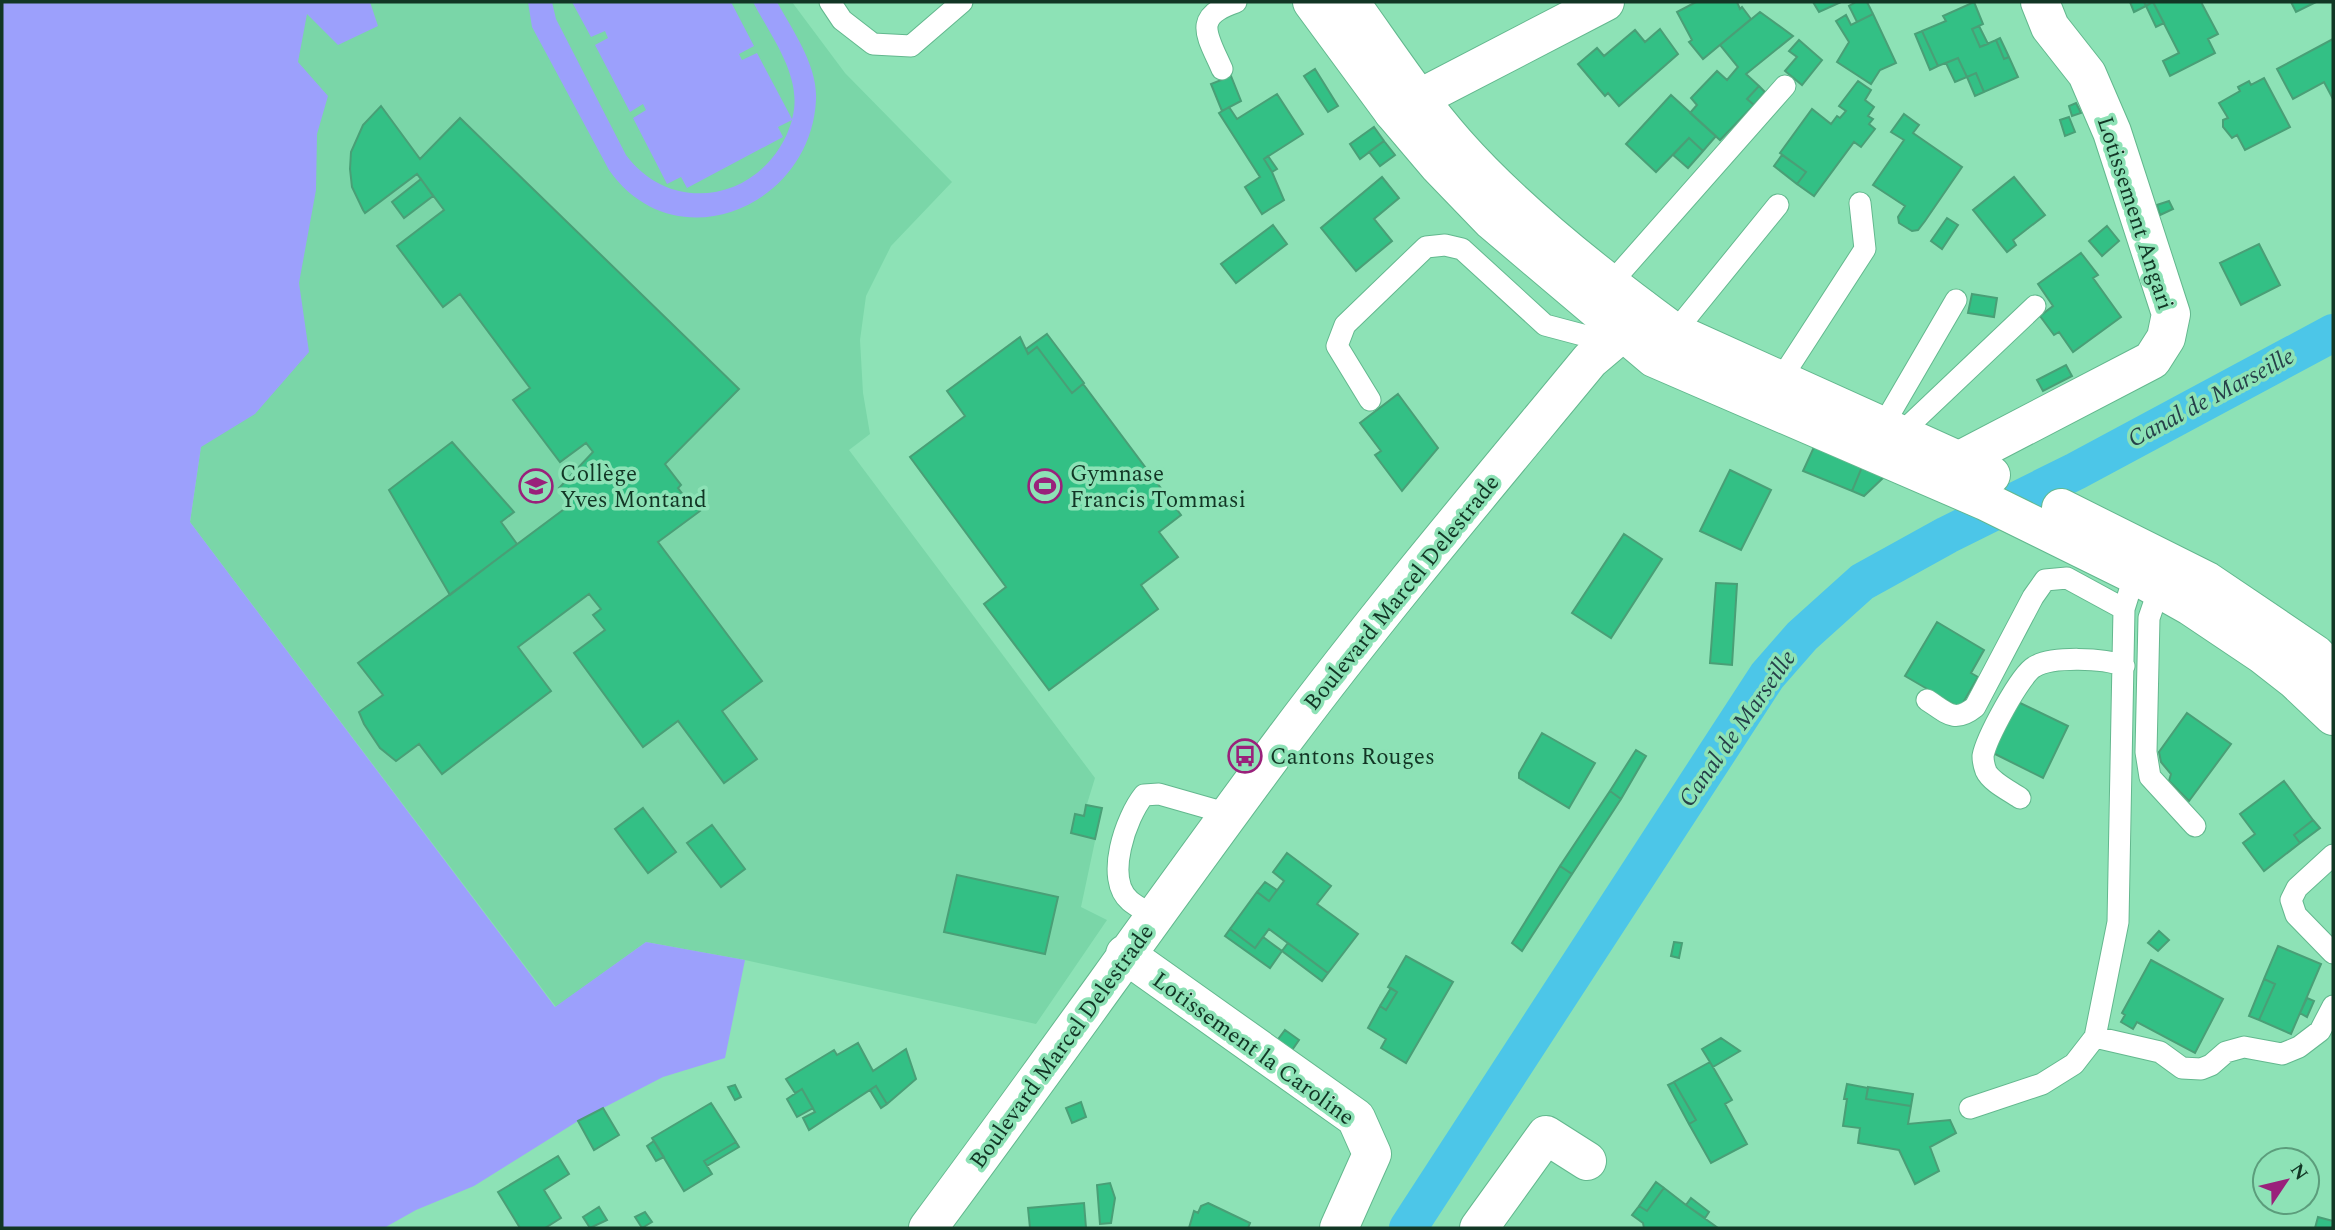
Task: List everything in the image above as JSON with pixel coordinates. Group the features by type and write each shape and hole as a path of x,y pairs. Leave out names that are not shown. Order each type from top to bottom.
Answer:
{"street":[{"path":"1312,2 1406,105 1456,144 1515,204 1611,283 1624,328"},
{"path":"1350,2 1438,165 1492,221 1624,328 1884,437 1950,472 2055,520 2146,576 2207,582 2319,662 2333,716"},
{"path":"1406,105 1605,2"},
{"name":"Lotissement Angari","path":"1950,472 2152,360 2166,338 2171,314 2112,132 2088,74 2050,27 2040,2"},
{"name":"Boulevard Marcel Delestrade","path":"928,1228 1125,954 1415,570 1590,360 1624,328"},
{"name":"Lotissement la Caroline","path":"1125,954 1356,1118 1372,1154 1339,1228"},
{"path":"1479,1228 1546,1135 1587,1161"}],"lane":[{"path":"830,2 842,20 873,44 911,46 962,2"},
{"path":"1222,69 1207,36 1207,19 1216,9 1236,2"},
{"path":"1611,283 1785,86"},
{"path":"1772,392 1865,249 1860,204"},
{"path":"1664,345 1778,205"},
{"path":"1370,400 1337,346 1345,325 1426,247 1446,245 1462,249 1545,325 1624,328"},
{"path":"1884,437 1955,300"},
{"path":"1884,437 2035,306"},
{"path":"1970,1108 2042,1084 2074,1064 2095,1037 2118,922 2124,666 2146,576"},
{"path":"1927,700 1952,716 1964,715 1975,707 2033,597 2045,580 2146,576"},
{"path":"2146,576 2149,618 2146,752 2150,777 2195,827"},
{"path":"2020,798 1988,775 1982,760 1986,744 2023,676 2034,666 2050,661 2110,660 2124,666"},
{"path":"1154,916 1128,900 1119,879 1118,862 1132,809 1144,794 1159,794 1229,814"},
{"path":"2333,855 2297,888 2291,900 2296,915 2333,953"},
{"path":"2095,1037 2160,1052 2182,1068 2201,1069 2211,1065 2226,1052 2244,1047 2282,1054 2299,1047 2320,1031 2333,1006"}],"shaded area":[{"path":"2,2 370,2 378,26 338,45 307,14 298,62 328,96 317,134 316,190 299,283 309,352 255,414 201,447 190,522 555,1007 646,942 745,960 725,1058 663,1077 578,1121 474,1186 416,1210 384,1228 2,1228"},
{"name":"Collège Yves Montand","path":"265,2 792,2 845,73 952,182 891,246 866,296 860,340 863,393 870,434 849,450 1095,778 1087,804 1102,808 1081,907 1107,920 1036,1024 745,960 646,942 556,1007 190,522"},
{"path":"528,2 552,2 556,19 626,155 646,176 670,188 694,193 719,191 743,182 764,167 781,146 792,120 778,127 783,137 687,188 681,177 667,184 633,118 646,110 643,104 630,112 595,45 608,38 605,31 591,37 572,2 731,2 754,46 739,54 742,60 757,53 792,119 795,104 790,73 753,2 777,2 809,62 816,87 808,138 791,169 766,194 735,210 702,217 668,214 637,198 609,170 532,27"}],"building":[{"path":"1696,2 1737,2 1740,9 1742,7 1751,19 1703,59 1689,42 1692,40 1677,12"},
{"path":"1813,2 1841,2 1819,12"},
{"path":"1856,2 1867,2 1873,14 1857,22 1849,6"},
{"path":"1974,2 1983,24 1972,29 1980,47 1996,40 2004,59 2009,57 2018,77 1984,92 1976,73 1967,77 1958,58 1938,66 1922,31 1946,21 1943,16"},
{"path":"2130,2 2144,2 2146,6 2134,12"},
{"path":"2153,2 2201,2 2218,34 2208,39 2215,53 2170,76 2163,61 2179,53"},
{"path":"2153,2 2164,23 2156,27 2146,6"},
{"path":"2291,2 2316,2 2296,12"},
{"path":"1760,12 1793,36 1746,74 1759,86 1747,99 1754,105 1720,140 1690,113 1697,105 1691,98 1717,71 1727,80 1738,67 1720,45"},
{"path":"1873,14 1896,63 1880,70 1871,84 1837,62 1849,42 1836,21 1846,15 1851,25"},
{"path":"1979,26 1988,44 1980,47 1972,29"},
{"path":"1660,29 1678,54 1619,106 1608,93 1605,96 1578,64 1597,48 1604,56 1635,30 1645,42"},
{"path":"1922,31 1938,66 1930,70 1915,34"},
{"path":"2000,38 2009,57 2004,59 1996,40"},
{"path":"2333,39 2333,99 2324,82 2293,99 2277,69"},
{"path":"1799,40 1822,60 1802,85 1785,71 1797,57 1789,51"},
{"path":"1958,58 1967,77 1955,82 1946,63"},
{"path":"1315,69 1338,106 1328,112 1304,76"},
{"path":"1976,73 1984,92 1975,96 1967,77"},
{"path":"1231,76 1241,101 1222,111 1211,84"},
{"path":"2264,78 2290,127 2245,150 2237,135 2232,138 2223,127 2223,120 2228,118 2219,103 2240,91 2238,87 2249,81 2251,85"},
{"path":"1858,81 1871,90 1865,100 1874,107 1868,116 1873,119 1869,124 1875,129 1861,147 1854,142 1814,196 1797,184 1806,172 1780,153 1812,109 1831,124 1837,116 1840,118 1846,111 1839,106"},
{"path":"1759,86 1765,92 1754,105 1747,99"},
{"path":"1277,94 1303,134 1264,159 1284,200 1262,214 1245,187 1260,177 1219,113 1229,107 1237,119"},
{"path":"1671,95 1716,136 1703,151 1689,138 1656,172 1626,144"},
{"path":"2076,103 2081,113 2072,116 2069,106"},
{"path":"381,106 420,159 460,118 739,389 665,464 681,485 678,488 700,511 658,542 762,681 722,711 757,759 724,783 678,721 643,747 574,653 605,630 593,615 601,609 589,594 518,647 551,691 442,774 419,744 396,761 380,748 364,724 359,712 383,695 358,663 571,504 559,488 593,452 586,443 560,462 513,400 530,388 460,294 443,307 397,246 444,210 417,174 365,213 363,210 352,187 351,152 363,125"},
{"path":"1904,114 1919,125 1913,133 1962,167 1918,230 1912,231 1899,223 1898,217 1905,206 1873,185 1904,140 1891,132"},
{"path":"2069,117 2075,132 2065,136 2060,120"},
{"path":"1374,127 1384,141 1360,159 1350,144"},
{"path":"1689,138 1703,151 1688,168 1673,155"},
{"path":"1384,141 1395,155 1380,166 1369,152"},
{"path":"1782,155 1806,172 1797,184 1774,166"},
{"path":"1268,156 1277,169 1272,172 1264,159"},
{"path":"1382,177 1399,198 1374,219 1392,241 1356,271 1321,228"},
{"path":"2014,177 2045,215 2013,240 2016,245 2007,252 1973,210"},
{"path":"421,179 433,196 404,218 392,202"},
{"path":"2169,201 2173,209 2160,215 2157,205"},
{"path":"1947,218 1958,225 1942,249 1931,241"},
{"path":"1273,225 1287,244 1236,283 1221,264"},
{"path":"2107,226 2119,241 2102,256 2089,241"},
{"path":"2259,244 2280,285 2241,305 2220,263"},
{"path":"2081,253 2098,275 2093,278 2121,317 2073,352 2059,332 2054,335 2040,316 2053,306 2038,284"},
{"path":"1972,294 1997,298 1994,317 1968,313"},
{"path":"1047,334 1084,383 1072,393 1037,347 1028,354 1026,349"},
{"name":"Gymnase Francis Tommasi","path":"1020,337 1028,354 1037,347 1072,393 1083,384 1181,515 1159,532 1178,557 1141,585 1158,609 1049,690 984,604 1006,587 910,457 965,416 947,391"},
{"path":"2066,365 2072,376 2043,391 2037,380"},
{"path":"1398,394 1438,448 1402,491 1375,455 1381,451 1360,423"},
{"path":"452,442 514,512 501,522 517,544 450,595 389,490"},
{"path":"1814,447 1862,467 1852,491 1803,471"},
{"path":"1862,467 1885,476 1864,496 1852,491"},
{"path":"1730,470 1771,490 1741,550 1700,531"},
{"path":"1624,534 1662,559 1611,638 1572,613"},
{"path":"1716,583 1737,584 1732,665 1710,663"},
{"path":"1937,622 1984,650 1971,673 1978,677 1960,708 1905,676"},
{"path":"2018,702 2068,726 2043,778 1993,753"},
{"path":"2187,713 2231,744 2189,801 2169,781 2171,774 2161,762 2159,752"},
{"path":"1542,733 1595,763 1569,808 1519,778 1519,773"},
{"path":"1636,750 1646,756 1621,799 1610,791"},
{"path":"2284,781 2313,820 2294,835 2300,843 2264,871 2243,843 2255,834 2240,814"},
{"path":"1610,791 1621,799 1572,874 1560,866"},
{"path":"1086,805 1102,808 1095,839 1071,833 1075,814 1084,816"},
{"path":"643,808 676,852 648,873 615,829"},
{"path":"2313,820 2320,828 2300,843 2294,835"},
{"path":"712,825 745,869 721,887 687,843"},
{"path":"1287,853 1331,886 1317,904 1358,934 1328,973 1269,929 1255,948 1230,929 1257,892 1269,901 1284,881 1273,872"},
{"path":"1560,866 1572,874 1522,951 1512,943"},
{"path":"957,875 1058,897 1045,954 944,932"},
{"path":"1265,882 1277,890 1269,901 1257,892"},
{"path":"1230,929 1255,948 1263,937 1282,951 1270,968 1225,936"},
{"path":"2159,931 2169,940 2158,951 2148,943"},
{"path":"1674,942 1682,943 1679,958 1671,956"},
{"path":"1288,943 1328,973 1322,981 1282,951"},
{"path":"2278,946 2321,964 2291,1034 2259,1020 2275,984 2264,979"},
{"path":"1406,956 1453,982 1406,1063 1381,1048 1386,1039 1368,1028 1380,1006 1386,1010 1397,992 1388,987"},
{"path":"2151,960 2223,999 2195,1053 2137,1022 2133,1029 2121,1022 2125,1015 2122,1013"},
{"path":"2264,979 2275,984 2259,1020 2249,1016"},
{"path":"1391,988 1397,992 1386,1010 1380,1006"},
{"path":"2307,998 2314,1001 2307,1017 2300,1013"},
{"path":"1285,1030 1299,1040 1290,1053 1276,1042"},
{"path":"1721,1038 1740,1051 1713,1067 1702,1049"},
{"path":"858,1043 873,1071 906,1049 916,1079 887,1104 876,1086 809,1130 803,1118 815,1112 802,1089 795,1093 786,1079 834,1050 837,1055"},
{"path":"1710,1062 1732,1100 1725,1104 1747,1144 1711,1163 1689,1124 1696,1120 1674,1082"},
{"path":"1674,1082 1696,1120 1689,1124 1668,1085"},
{"path":"1847,1084 1868,1088 1866,1099 1911,1106 1908,1124 1950,1120 1956,1133 1930,1147 1939,1171 1915,1184 1899,1150 1858,1143 1860,1128 1843,1126"},
{"path":"735,1085 741,1097 735,1100 728,1087"},
{"path":"876,1086 887,1104 881,1108 870,1090"},
{"path":"1868,1087 1913,1094 1911,1106 1866,1099"},
{"path":"802,1089 813,1108 797,1117 787,1099"},
{"path":"1081,1102 1086,1117 1072,1123 1066,1108"},
{"path":"711,1103 736,1142 704,1161 712,1174 684,1191 652,1138"},
{"path":"603,1108 619,1135 594,1150 578,1121"},
{"path":"654,1141 664,1157 656,1161 647,1146"},
{"path":"736,1142 739,1147 707,1166 704,1161"},
{"path":"558,1156 569,1174 544,1190 561,1218 545,1228 520,1228 498,1192"},
{"path":"1656,1182 1664,1188 1647,1211 1639,1206"},
{"path":"1110,1183 1115,1198 1111,1223 1100,1224 1097,1185"},
{"path":"1664,1188 1718,1228 1644,1228 1643,1223 1632,1215 1639,1206 1647,1211"},
{"path":"1691,1198 1709,1212 1705,1218 1686,1205"},
{"path":"1084,1203 1086,1228 1030,1228 1028,1208"},
{"path":"1208,1203 1250,1223 1248,1228 1189,1228 1194,1211 1198,1213 1201,1206"},
{"path":"599,1207 607,1220 590,1228 583,1217"},
{"path":"645,1212 652,1222 642,1228 635,1217"},
{"path":"2318,1217 2333,1221 2332,1228 2315,1228"}],"waterway":[{"name":"Canal de Marseille","path":"1408,1228 1767,676 1802,636 1862,582 2333,333"}],"place":[{"name":"Collège Yves Montand","path":"536,486"},
{"name":"Gymnase Francis Tommasi","path":"1045,486"},
{"name":"Cantons Rouges","path":"1245,756"}]}
